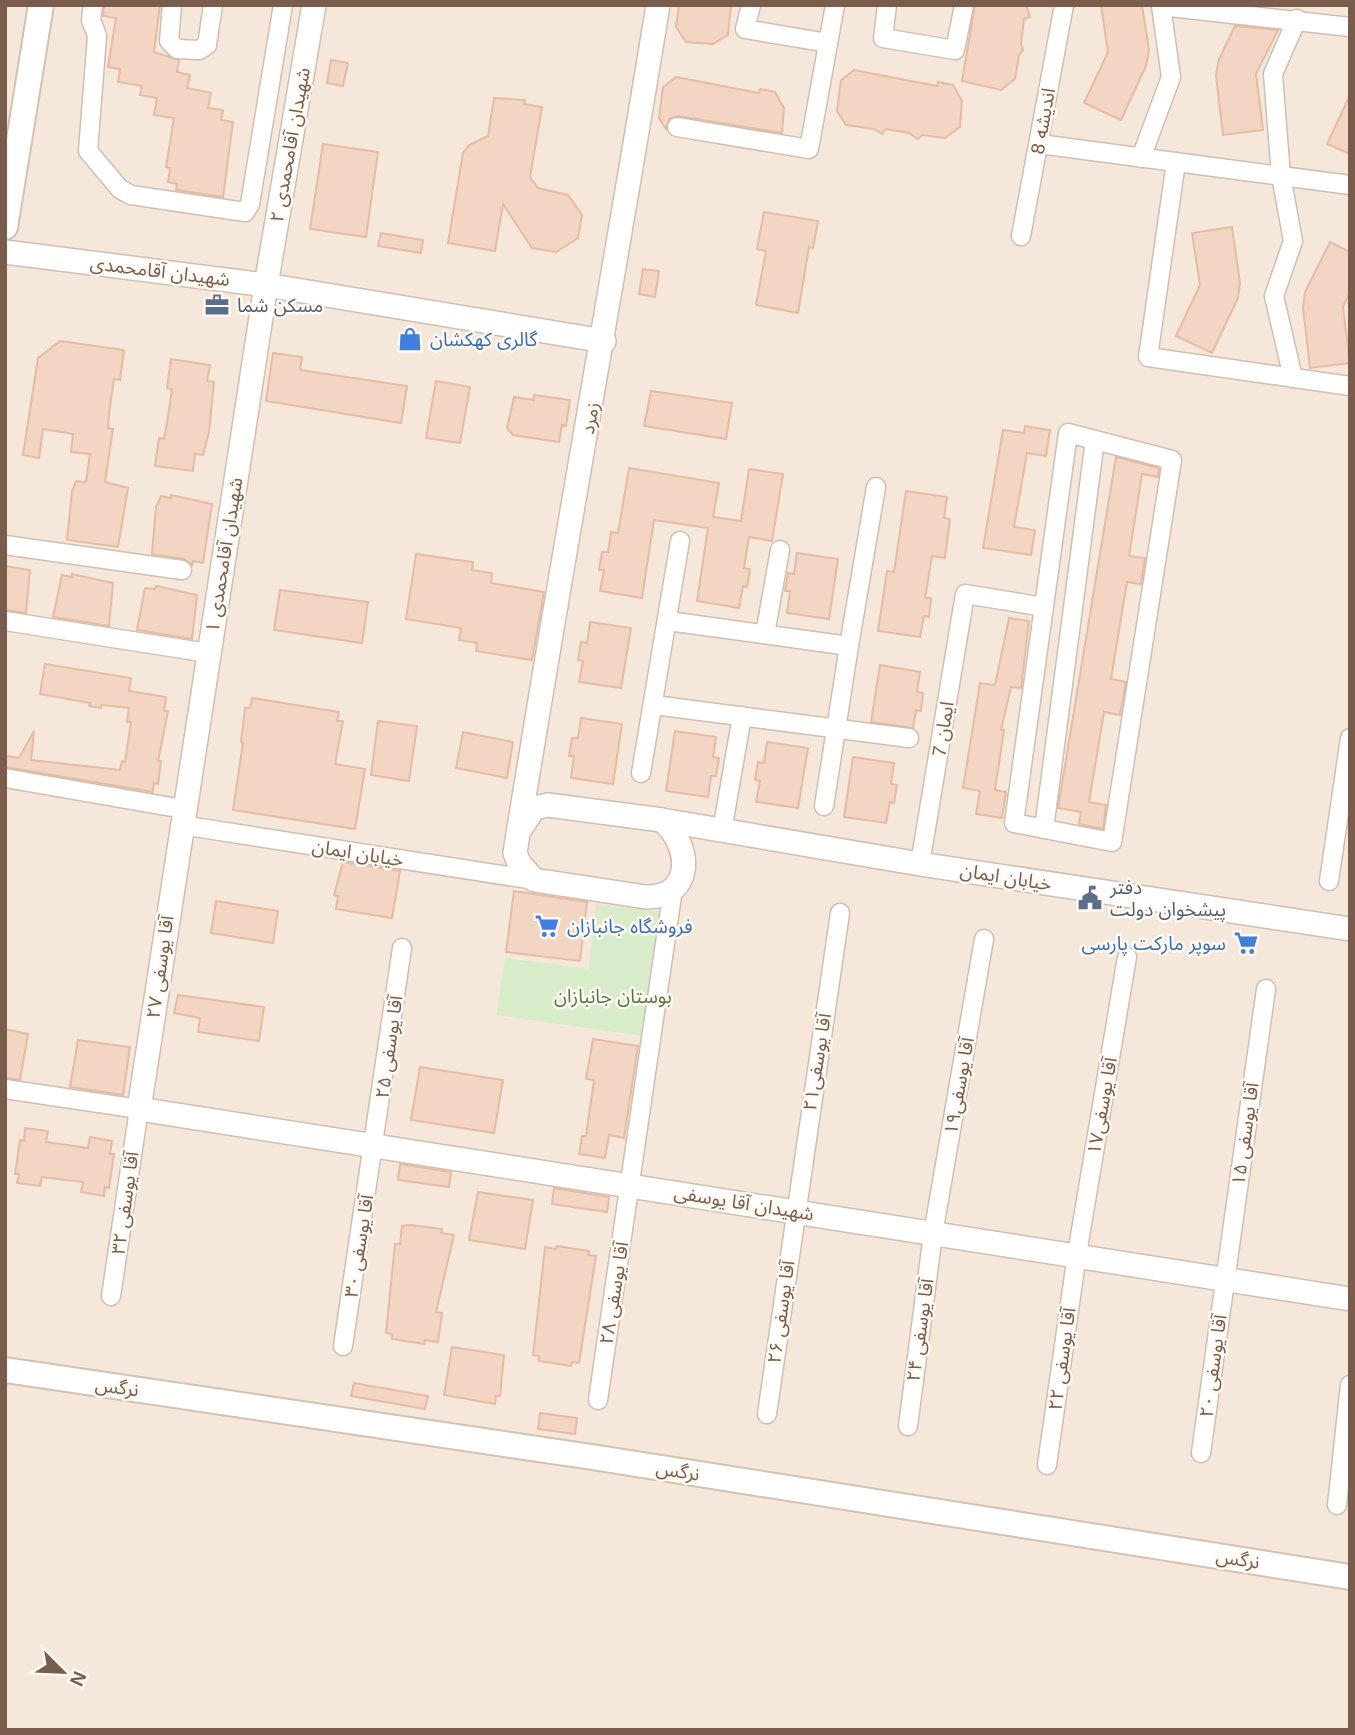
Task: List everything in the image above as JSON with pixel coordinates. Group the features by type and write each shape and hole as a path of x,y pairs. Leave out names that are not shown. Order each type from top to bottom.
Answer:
{"main road":[{"path":"5,227 41,5"},
{"name":"نرگس","path":"5,1370 592,1457 1350,1577"}],"street":[{"path":"93,5 90,20 97,36 88,151 120,190 131,195 245,212 250,204 283,5"},
{"path":"172,5 169,41 177,49 199,50 207,45 214,5"},
{"name":"شهیدان آقامحمدی ۲","path":"266,285 314,5"},
{"name":"زمرد","path":"517,842 604,341 658,5"},
{"path":"751,5 745,29 828,43"},
{"path":"677,127 809,149 835,5"},
{"path":"887,5 883,38 955,50 964,5"},
{"name":"اندیشه 8","path":"1021,236 1064,5"},
{"path":"1142,158 1171,77 1161,6 1350,27"},
{"path":"1293,378 1274,296 1293,242 1281,176 1273,74 1297,19"},
{"path":"1039,144 1350,185"},
{"path":"1176,162 1149,357 1350,386"},
{"name":"شهیدان آقامحمدی","path":"5,252 266,285 604,341"},
{"name":"شهیدان آقامحمدی ۱","path":"182,817 266,285"},
{"path":"1068,433 1095,440 1172,460 1112,842 1014,823 1068,433"},
{"path":"1044,829 1095,440"},
{"path":"824,806 876,486"},
{"path":"641,773 680,541"},
{"path":"5,545 182,570"},
{"path":"765,634 780,550"},
{"name":"ایمان 7","path":"920,864 965,594 1044,607"},
{"path":"5,621 208,653"},
{"path":"668,621 849,646"},
{"path":"654,705 909,738"},
{"path":"722,831 742,716"},
{"path":"1329,881 1347,782 1350,738"},
{"path":"529,762 535,791 548,805"},
{"name":"خیابان ایمان","path":"5,779 182,817 534,880"},
{"path":"502,875 512,869 517,842 534,808 548,805"},
{"name":"خیابان ایمان","path":"548,805 662,820 920,864 1350,929"},
{"name":"آقا یوسفی ۲۷","path":"139,1109 182,817"},
{"path":"517,842 519,863 534,880 659,897 673,889 684,862 683,846 676,832 662,820"},
{"name":"آقا یوسفی ۲۸","path":"598,1400 673,889"},
{"name":"آقا یوسفی۲۱","path":"795,1211 840,912"},
{"name":"آقا یوسفی۱۹","path":"933,1234 984,939"},
{"name":"آقا یوسفی ۲۵","path":"375,1146 402,948"},
{"name":"آقا یوسفی۱۷","path":"1077,1254 1127,957"},
{"name":"آقا یوسفی ۱۵","path":"1224,1279 1266,989"},
{"path":"5,1090 139,1109"},
{"name":"شهیدان آقا یوسفی","path":"139,1109 933,1234 1077,1254 1350,1299"},
{"name":"آقا یوسفی ۳۲","path":"111,1296 139,1109"},
{"name":"آقا یوسفی ۳۰","path":"343,1346 375,1146"},
{"name":"آقا یوسفی ۲۶","path":"767,1413 795,1211"},
{"name":"آقا یوسفی ۲۴","path":"908,1426 933,1234"},
{"name":"آقا یوسفی ۲۲","path":"1047,1465 1077,1254"},
{"name":"آقا یوسفی ۲۰","path":"1201,1453 1224,1279"},
{"path":"1337,1505 1350,1385"}],"shaded area":[{"path":"5,5 1350,5 1350,1730 5,1730"}],"green space":[{"name":"بوستان جانبازان","path":"596,905 659,911 644,1036 496,1015 505,958 589,969"}],"building":[{"path":"104,5 160,5 154,52 179,60 177,72 190,75 187,88 211,93 208,108 223,110 221,120 233,122 223,197 176,190 177,184 168,182 170,168 166,167 174,118 154,115 157,98 140,95 142,86 118,82 120,69 108,67 116,18 103,16"},
{"path":"679,5 731,5 728,35 713,44 686,42 676,27"},
{"path":"975,5 1026,5 1030,17 1024,19 1021,43 1023,50 1019,55 1015,79 1001,90 962,81"},
{"path":"1101,5 1142,5 1149,50 1146,66 1121,120 1084,103 1108,52"},
{"path":"1235,26 1278,30 1256,74 1263,130 1223,135 1216,75 1219,59"},
{"path":"331,60 348,63 343,86 327,83"},
{"path":"854,70 937,86 938,82 953,85 962,101 960,127 945,138 922,135 918,139 909,133 886,129 882,134 874,129 846,125 837,111 841,80"},
{"path":"676,77 759,93 760,89 775,92 784,108 782,133 679,116 669,119 666,129 659,118 663,87"},
{"path":"1350,95 1350,154 1327,144"},
{"path":"494,98 525,100 524,104 542,107 530,177 538,188 568,195 582,215 578,238 556,252 532,248 503,204 495,251 448,243 463,153 469,145 488,136"},
{"path":"323,144 378,152 366,237 310,229"},
{"path":"764,212 818,221 813,248 809,247 798,313 756,305 766,251 757,249"},
{"path":"1232,227 1240,283 1238,298 1212,353 1176,336 1200,285 1192,233"},
{"path":"381,233 423,240 421,253 378,246"},
{"path":"1330,242 1350,252 1350,292 1343,307 1350,363 1310,368 1303,308 1305,292"},
{"path":"643,269 659,271 655,297 639,294"},
{"path":"60,341 124,350 120,380 114,379 109,413 108,428 113,429 105,482 128,488 118,547 67,540 72,491 76,481 86,482 90,454 71,452 73,434 43,429 39,458 23,455 38,358"},
{"path":"273,353 302,357 300,370 407,386 401,423 266,401"},
{"path":"171,359 210,365 207,381 214,382 209,432 203,455 195,454 193,471 155,466 159,438 164,439 167,423 172,389 167,388"},
{"path":"436,381 470,387 460,443 426,438"},
{"path":"651,391 732,403 726,439 644,426"},
{"path":"534,395 570,400 566,426 562,425 559,442 513,435 507,428 514,397 534,400"},
{"path":"1025,426 1050,430 1046,456 1027,453 1014,527 1035,530 1031,555 983,548 1003,430 1024,433"},
{"path":"1116,457 1159,468 1158,477 1142,474 1129,556 1145,558 1141,584 1127,582 1111,679 1126,682 1120,715 1104,712 1089,802 1106,805 1103,829 1079,824 1081,812 1058,808"},
{"path":"629,468 719,483 713,517 741,521 749,469 783,474 772,541 749,537 744,568 750,569 747,587 743,586 739,608 697,601 708,528 654,520 642,598 600,591 604,570 599,570 602,552 608,552 611,532 618,533"},
{"path":"906,491 947,497 944,518 950,519 945,558 932,556 925,598 931,598 929,617 924,616 920,637 878,631 887,571 894,572"},
{"path":"171,495 212,504 203,563 193,561 192,565 184,559 152,554 156,507 161,496 171,498"},
{"path":"797,553 838,559 829,619 787,613 790,591 785,591 788,573 794,574"},
{"path":"416,554 473,562 472,570 492,573 491,583 544,592 532,660 476,651 477,643 459,640 461,628 406,619"},
{"path":"5,566 30,570 26,613 5,610"},
{"path":"72,574 113,583 109,626 53,617 62,575 72,577"},
{"path":"156,586 197,595 192,639 137,630 145,588 155,589"},
{"path":"280,590 368,602 362,643 274,630"},
{"path":"1009,618 1029,621 1021,688 1011,687 1001,730 1004,730 995,790 1006,792 1002,818 976,814 980,791 963,788 980,683 995,685"},
{"path":"590,622 631,628 621,688 579,682 583,661 578,660 581,642 587,643"},
{"path":"45,664 131,678 129,691 166,697 164,711 168,711 158,761 161,761 158,784 154,783 153,792 5,767 5,756 19,758 34,731 31,760 120,770 122,761 125,762 131,722 127,722 129,708 102,705 101,708 89,706 90,703 40,694"},
{"path":"880,665 920,672 917,692 923,693 921,711 916,710 913,728 871,722"},
{"path":"252,698 339,712 337,721 343,721 335,764 365,769 355,829 233,810 243,743 245,708 250,708"},
{"path":"581,718 622,724 613,784 571,778 574,756 569,756 572,738 578,738"},
{"path":"378,721 417,726 409,781 371,775"},
{"path":"675,731 716,737 713,757 719,758 716,776 711,776 708,797 666,791"},
{"path":"463,732 513,742 507,778 456,768"},
{"path":"767,742 808,748 798,808 756,802 760,781 755,780 758,762 764,763"},
{"path":"853,757 894,763 891,784 897,785 894,803 890,802 886,823 844,817"},
{"path":"343,862 400,871 392,918 336,909 338,896 334,895"},
{"name":"فروشگاه جانبازان","path":"514,891 587,902 580,961 506,952"},
{"path":"216,901 278,911 273,943 211,933"},
{"path":"178,995 264,1007 259,1041 198,1032 200,1018 174,1013"},
{"path":"5,1029 28,1034 20,1080 5,1078"},
{"path":"593,1039 638,1046 624,1138 609,1135 605,1158 579,1154 582,1136 586,1136 594,1080 586,1079"},
{"path":"78,1040 130,1047 123,1095 70,1087"},
{"path":"420,1067 503,1080 494,1133 411,1120"},
{"path":"25,1128 48,1131 46,1142 88,1148 90,1137 112,1141 110,1154 114,1154 109,1188 105,1187 104,1196 81,1192 83,1182 42,1177 40,1186 17,1183 19,1174 15,1174 20,1140 24,1141"},
{"path":"400,1164 451,1172 449,1187 398,1180"},
{"path":"554,1188 609,1197 607,1212 552,1204"},
{"path":"478,1192 533,1200 525,1249 469,1240"},
{"path":"402,1226 442,1229 441,1233 454,1235 436,1312 442,1313 438,1342 425,1340 424,1344 392,1339 392,1334 386,1333 395,1244 400,1244"},
{"path":"557,1246 589,1251 588,1255 596,1256 579,1363 572,1362 571,1366 539,1361 539,1356 533,1355 545,1247 556,1249"},
{"path":"452,1347 504,1355 500,1396 496,1396 495,1404 444,1395"},
{"path":"354,1383 428,1396 425,1409 351,1396"},
{"path":"540,1413 577,1418 575,1434 538,1429"}],"place":[{"name":"مسکن شما","path":"217,305"},
{"name":"گالری کهکشان","path":"410,339"},
{"name":"دفتر پیشخوان دولت","path":"1090,898"},
{"name":"فروشگاه جانبازان","path":"547,926"},
{"name":"سوپر مارکت پارسی","path":"1246,943"}]}
